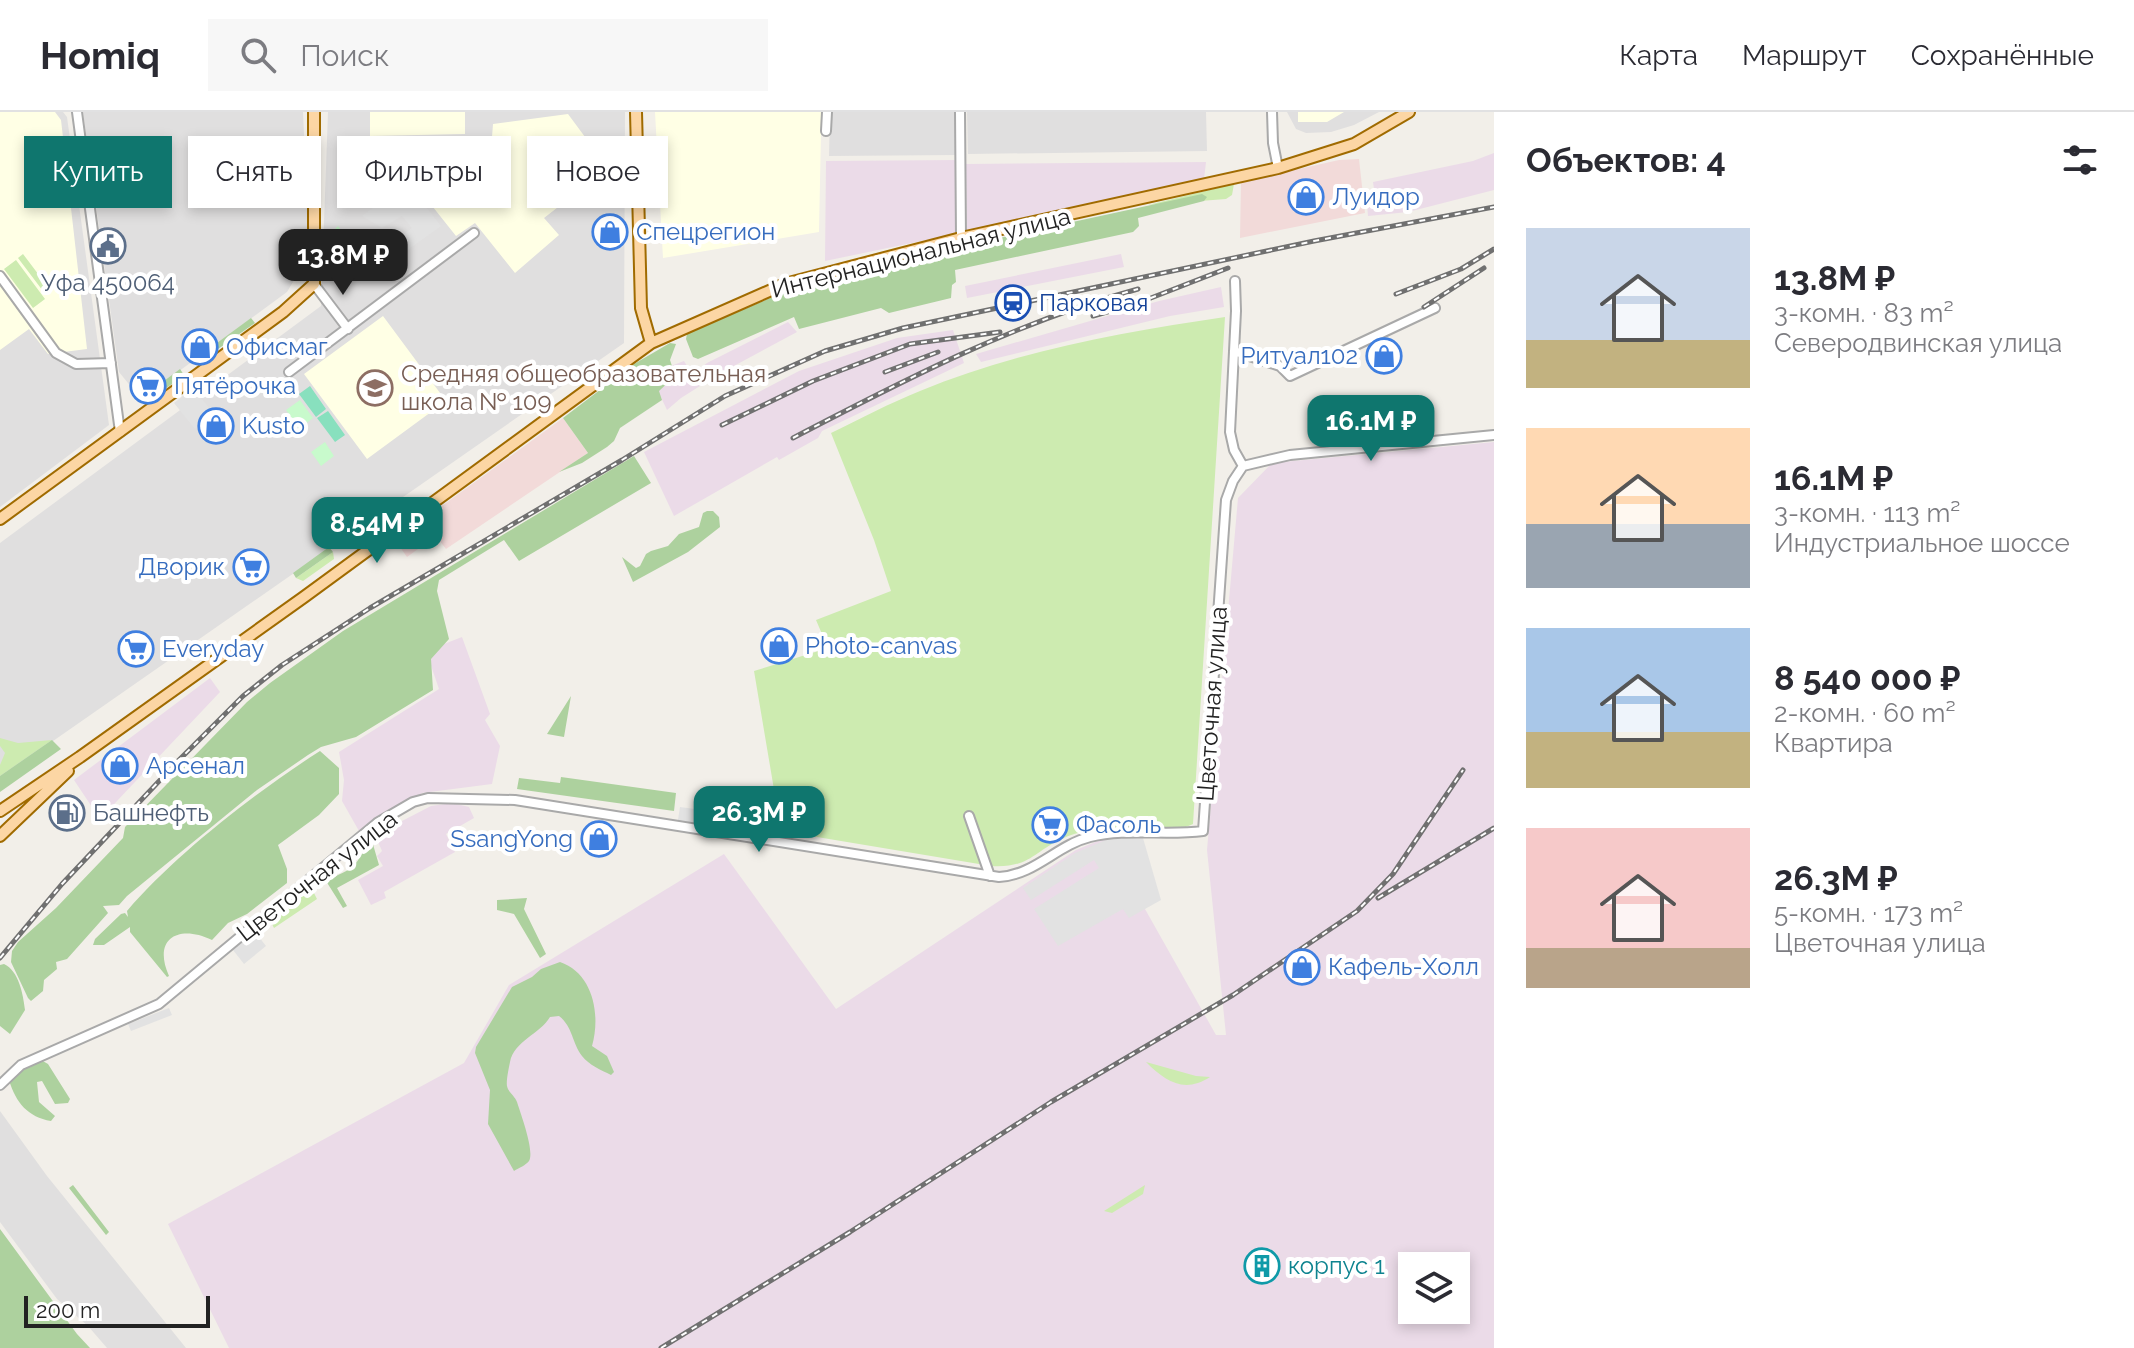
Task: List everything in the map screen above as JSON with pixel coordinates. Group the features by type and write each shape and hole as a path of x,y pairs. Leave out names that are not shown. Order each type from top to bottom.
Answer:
{"main road":[{"path":"0,519 283,312 314,284 314,112"},
{"path":"636,112 641,308 651,343"},
{"name":"Интернациональная улица","path":"0,811 80,757 651,343 785,284 961,238 1278,168 1354,144 1409,112"},
{"name":"Интернациональная улица","path":"0,836 80,757"}],"street":[{"path":"77,112 120,432"},
{"path":"826,131 827,112"},
{"path":"960,112 961,238"},
{"path":"1272,112 1278,168"},
{"path":"289,372 474,233"},
{"path":"0,276 56,353 76,364 111,363"},
{"path":"1235,281 1230,432 1234,450 1243,466 1290,455 1494,435"},
{"path":"314,284 348,329"},
{"path":"1234,351 1280,366 1290,376 1435,308"},
{"name":"Цветочная улица","path":"0,1085 21,1065 159,1004 377,823 413,802 428,798 515,800 1007,877 1022,873 1076,842 1096,836 1203,831 1226,500 1243,466"},
{"path":"969,816 990,876"}],"shaded area":[{"path":"0,112 63,112 67,117 70,136 24,136 24,208 79,208 109,425 0,507"},
{"path":"0,112 55,112 61,120 63,136 24,136 24,208 71,208 87,349 48,354 29,329 0,350"},
{"path":"83,112 303,112 304,136 188,136 188,208 307,208 309,252 287,292 141,399 119,372 96,208 172,208 172,136 86,136"},
{"path":"328,112 625,112 625,136 527,136 527,208 625,208 624,343 0,778 0,543 321,306"},
{"path":"370,112 465,112 465,134 370,136"},
{"path":"655,112 829,112 821,132 819,232 663,258 660,208 668,208 668,136 656,136"},
{"path":"830,112 955,112 956,155 829,156"},
{"path":"967,112 1206,112 1207,151 968,154"},
{"path":"1287,112 1379,112 1331,132 1306,133 1296,129"},
{"path":"1298,112 1344,112 1327,122 1298,122"},
{"path":"568,114 584,136 527,136 527,208 557,208 544,218 559,235 515,273 475,223 456,236 434,208 511,208 511,136 492,136 493,124"},
{"path":"1494,153 1494,190 1408,212 1368,216 1367,204 1376,203 1373,182 1473,161"},
{"path":"1359,159 1365,213 1240,238 1241,182 1339,160"},
{"path":"959,160 960,233 825,261 826,161"},
{"path":"1206,162 1204,179 967,232 966,164"},
{"path":"373,208 427,208 441,226 395,259 393,242 412,228 402,216 382,228 362,216"},
{"path":"1121,254 1124,267 967,298 965,286"},
{"path":"1221,287 1224,307 1170,316 981,362 976,354 1159,301"},
{"name":"Средняя общеобразовательная школа № 109","path":"383,316 446,401 367,459 304,374"},
{"path":"788,322 797,332 719,374 667,410 658,391 673,378 668,367 684,361 692,374 707,363"},
{"path":"953,330 964,363 822,431 818,438 779,460 777,457 674,516 644,452 799,371 897,338"},
{"path":"193,388 214,414 195,429 174,403"},
{"path":"563,418 588,453 446,549 436,536 407,557 395,540"},
{"path":"1494,442 1494,1348 229,1348 168,1224 464,1063 509,985 724,854 836,1009 1076,850 1105,838 1216,1035 1226,1035 1207,850 1238,498 1272,463"},
{"path":"462,637 490,714 485,720 500,746 492,784 422,793 359,831 342,801 344,780 339,752 439,689 426,651"},
{"path":"210,678 220,692 100,819 74,780"},
{"path":"452,803 469,807 474,818 446,834 455,852 384,892 386,898 371,905 358,880 383,866 377,856 382,851 375,835 431,806"},
{"path":"680,807 761,818 759,838 677,826"},
{"path":"1143,838 1161,900 1129,918 1123,909 1058,946 1034,909 1099,868 1094,860 1031,900 1023,888 1075,853 1108,839"},
{"path":"255,932 266,946 244,964 233,950"},
{"path":"169,1008 172,1015 131,1031 128,1024"},
{"path":"0,1111 47,1176 186,1348 107,1348 88,1326 57,1299 0,1222"}],"green space":[{"path":"1234,184 1232,195 1226,199 1148,205"},
{"path":"1202,194 1207,197 1204,201 1138,218 1139,226 1133,232 955,270 956,282 952,285 951,298 889,313 881,308 799,329 794,317 698,359 693,357 686,339 687,334 697,329 815,282"},
{"path":"338,226 366,265 342,280 337,278 330,264 330,234"},
{"path":"23,254 51,291 46,295 18,258"},
{"path":"16,260 45,299 33,308 4,269"},
{"path":"1225,317 1193,824 1181,829 1089,831 1053,843 1023,862 1004,866 781,831 754,671 828,648 816,620 891,591 831,433 909,396 994,365 1109,336"},
{"path":"251,318 255,323 211,354 206,351"},
{"path":"670,343 676,344 670,360 672,366 668,367 673,378 659,391 662,400 620,428 607,447 582,463 559,472 588,453 563,418 634,364"},
{"path":"180,369 184,375 157,395 152,390"},
{"path":"310,386 326,409 316,417 299,394"},
{"path":"300,400 313,418 299,429 286,410"},
{"path":"328,411 345,435 335,442 317,418"},
{"path":"325,442 334,456 321,466 311,452"},
{"path":"634,456 651,483 519,561 504,540 439,580 437,591 449,639 431,659 433,690 356,737 321,747 308,755 257,790 119,905 103,906 108,913 67,959 56,962 57,969 44,980 43,991 31,1001 28,998 11,962 12,951 18,942 56,908 123,838 125,827 247,702 343,631"},
{"path":"713,511 719,517 720,527 688,552 633,582 622,557 636,568 640,566 646,554 668,546 679,534 699,527 703,513"},
{"path":"329,547 333,552 296,578 293,573"},
{"path":"333,552 334,559 303,581 296,578"},
{"path":"571,696 564,737 547,734"},
{"path":"0,738 18,743 52,740 0,776 5,753 0,746"},
{"path":"52,740 61,749 0,792 0,776"},
{"path":"320,751 339,768 339,794 319,815 278,845 287,869 287,883 247,914 228,923 212,940 189,934 172,938 164,952 167,977 130,932 130,927 104,945 93,945 95,939 121,914 125,913 128,917 127,911 147,889 193,846 270,785"},
{"path":"561,777 676,793 674,811 517,789 519,778 560,783"},
{"path":"372,841 379,865 337,888 347,906 343,908 326,881 352,867 368,842"},
{"path":"310,885 317,899 274,928 269,918 281,911"},
{"path":"527,898 524,909 546,954 540,958 514,914 497,910 497,900"},
{"path":"560,962 571,967 587,985 595,1009 592,1046 607,1056 614,1072 611,1075 585,1059 559,1016 550,1017 522,1043 512,1055 507,1084 521,1114 530,1156 528,1162 514,1171 488,1124 490,1090 475,1053 476,1047 512,987 541,969"},
{"path":"4,964 17,977 25,1010 10,1034 0,1026 0,965"},
{"path":"41,1060 48,1064 70,1099 68,1103 55,1104 42,1081 37,1082 39,1102 55,1116 51,1121 24,1108 9,1080 25,1066"},
{"path":"1146,1062 1210,1077 1183,1085 1168,1080"},
{"path":"73,1185 109,1232 106,1235 69,1188"},
{"path":"1145,1185 1143,1194 1112,1213 1104,1211"},
{"path":"0,1229 77,1334 90,1348 0,1348"}],"railway":[{"path":"0,958 62,884 179,760 243,696 282,665 370,608 725,396 825,351 903,328 1314,241 1494,207"},
{"path":"1396,294 1461,269 1494,249"},
{"path":"1093,316 1138,303 1228,268"},
{"path":"1424,307 1484,268"},
{"path":"793,438 1004,335 1138,289"},
{"path":"722,425 813,381 910,344 1000,332"},
{"path":"885,372 938,352"},
{"path":"661,1348 850,1232 1051,1102 1233,995 1357,911 1393,874 1463,770"},
{"path":"1378,898 1494,828"}],"place":[{"name":"Луидор","path":"1306,197"},
{"name":"Спецрегион","path":"610,232"},
{"name":"Уфа 450064","path":"108,246"},
{"name":"Парковая","path":"1013,303"},
{"name":"Офисмаг","path":"200,347"},
{"name":"Ритуал102","path":"1384,356"},
{"name":"Пятёрочка","path":"148,386"},
{"name":"Средняя общеобразовательная школа № 109","path":"375,388"},
{"name":"Kusto","path":"216,426"},
{"name":"Дворик","path":"251,567"},
{"name":"Photo-canvas","path":"779,646"},
{"name":"Everyday","path":"136,649"},
{"name":"Арсенал","path":"120,766"},
{"name":"Башнефть","path":"67,813"},
{"name":"Фасоль","path":"1050,825"},
{"name":"SsangYong","path":"599,839"},
{"name":"Кафель-Холл","path":"1302,967"},
{"name":"корпус 1","path":"1262,1266"}]}
